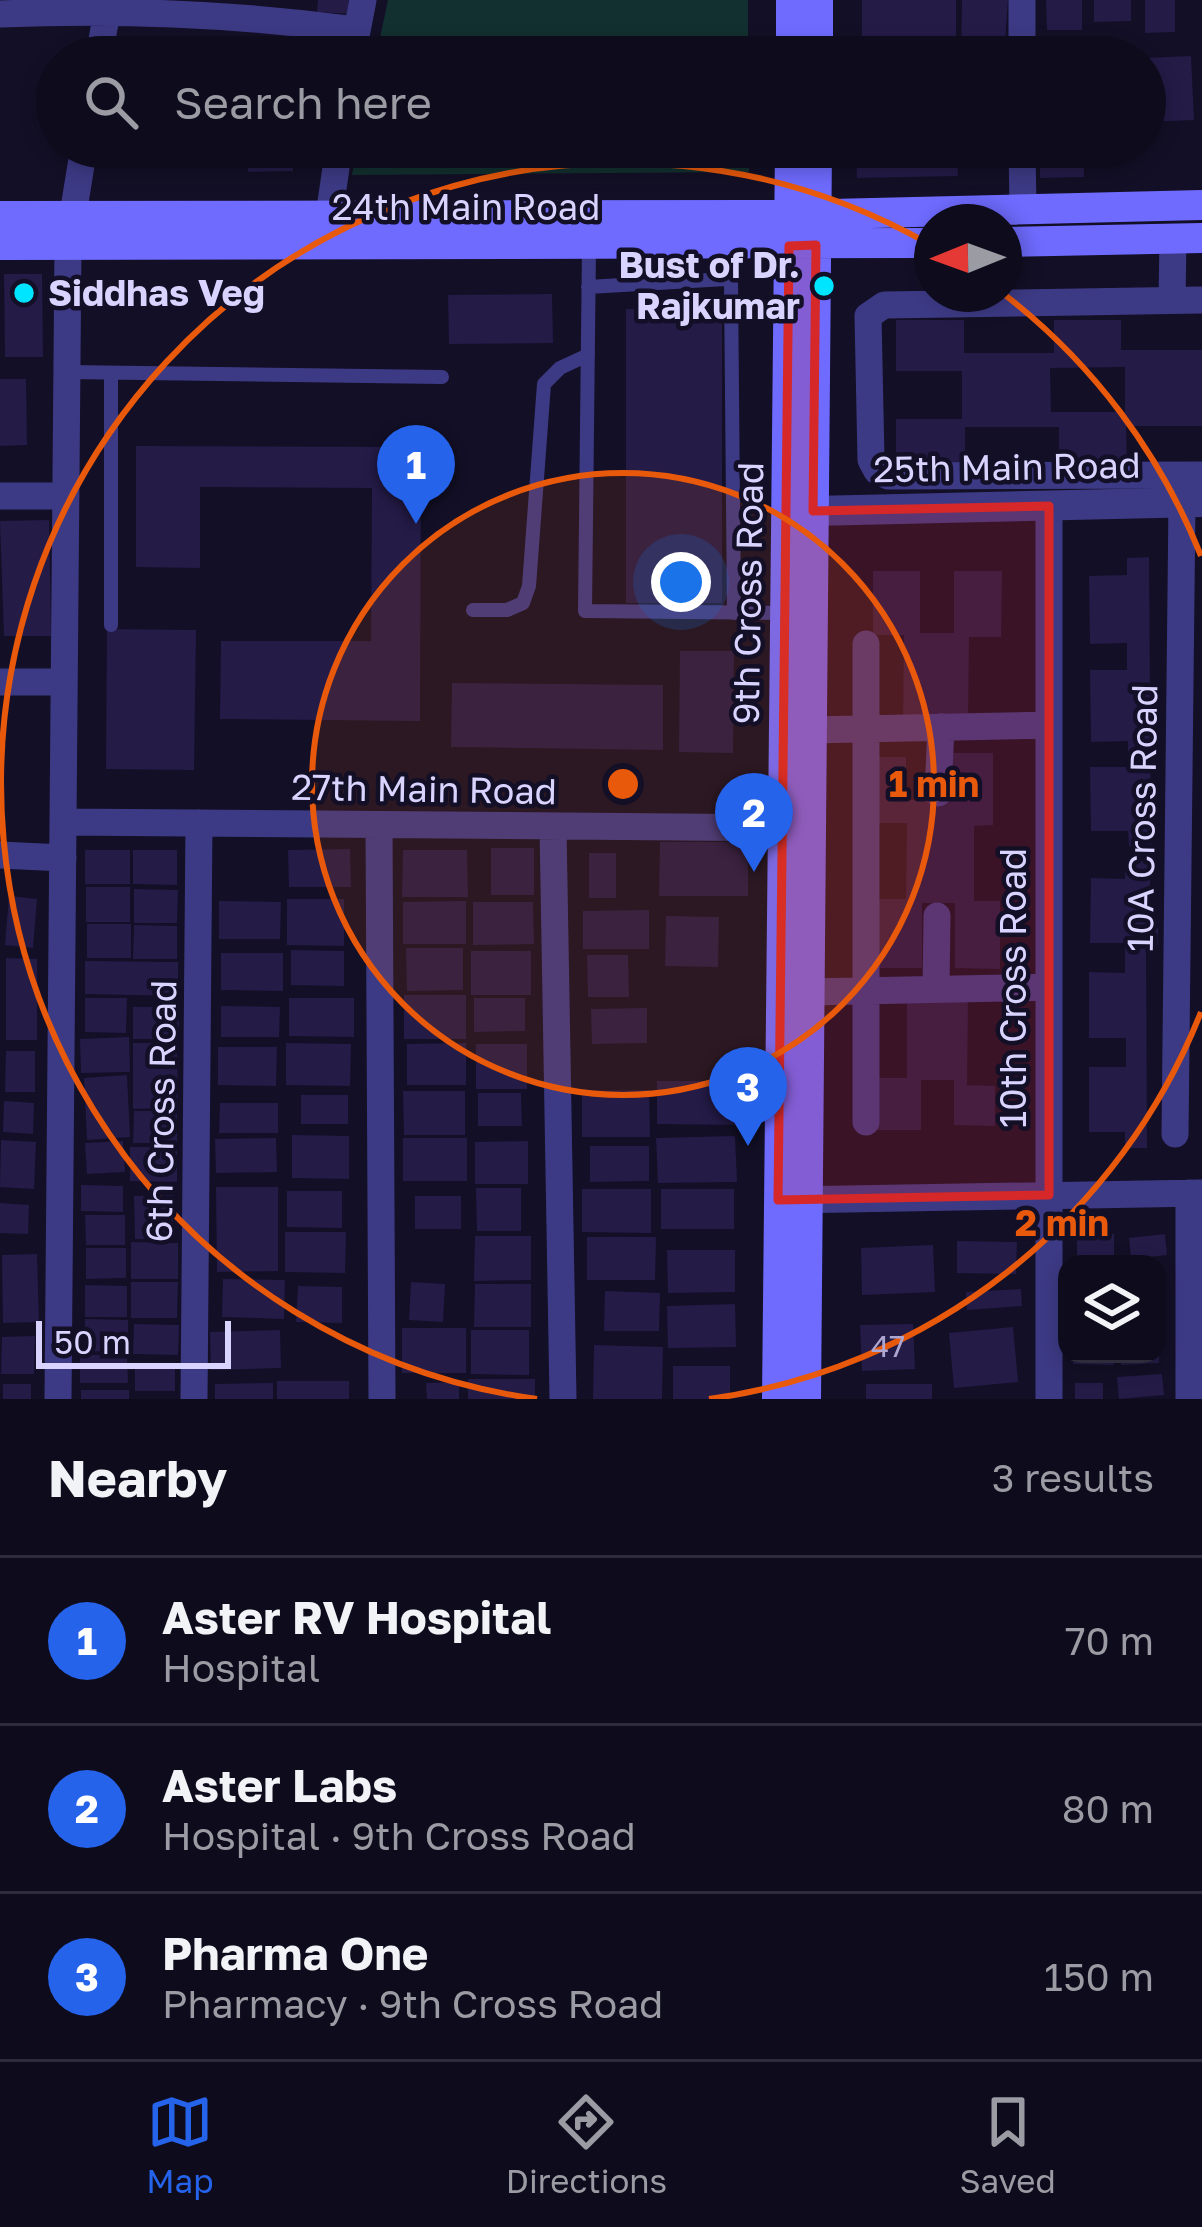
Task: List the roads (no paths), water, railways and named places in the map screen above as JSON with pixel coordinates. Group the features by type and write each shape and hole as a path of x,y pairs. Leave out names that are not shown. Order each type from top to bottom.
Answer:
{"main road":[{"path":"791,0 791,36"},
{"path":"818,0 818,36"},
{"name":"9th Cross Road","path":"793,168 803,230 813,511 809,730 797,828 792,1200 806,1399"},
{"name":"9th Cross Road","path":"777,1399 808,992 787,613 803,230 813,168"},
{"name":"24th Main Road","path":"0,216 72,231 589,245 1023,210 1202,205"},
{"name":"24th Main Road","path":"0,245 72,231 329,216 803,230 914,241"},
{"path":"1022,242 1187,238"}],"street":[{"path":"355,36 363,0"},
{"path":"1022,0 1022,36"},
{"path":"0,14 108,5 249,8 333,36"},
{"path":"103,36 108,5"},
{"path":"58,1399 67,372 72,231 82,168"},
{"path":"329,216 336,168"},
{"path":"1022,168 1023,210"},
{"path":"1172,300 1187,238"},
{"path":"1202,300 884,305 868,316 871,460 877,471 1011,491 1202,475"},
{"name":"25th Main Road","path":"813,511 1011,491 1049,506 1192,502"},
{"path":"0,496 66,496"},
{"name":"10A Cross Road","path":"1175,1134 1192,502"},
{"name":"10th Cross Road","path":"1049,506 1049,1399"},
{"path":"866,644 866,1122"},
{"path":"0,682 64,682"},
{"path":"809,730 1049,725"},
{"path":"938,793 941,728"},
{"name":"27th Main Road","path":"63,822 797,828"},
{"name":"6th Cross Road","path":"194,1399 199,824"},
{"path":"379,825 382,1399"},
{"path":"553,826 563,1399"},
{"path":"0,855 63,858"},
{"path":"937,916 937,988"},
{"path":"808,992 1049,987"},
{"path":"792,1200 1196,1193 1189,1399"}],"lane":[{"path":"589,245 585,611 787,613"},
{"path":"588,287 731,282 734,613"},
{"path":"473,610 507,610 523,603 529,586 544,384 560,368 588,355"},
{"path":"67,372 442,376"},
{"path":"111,625 112,375"}],"place":[{"name":"Bust of Dr. Rajkumar","path":"824,286"},
{"name":"Siddhas Veg","path":"24,293"},
{"name":"Aster RV Hospital","path":"416,524"},
{"name":"Aster Labs","path":"754,872"},
{"name":"Pharma One","path":"748,1146"}]}
